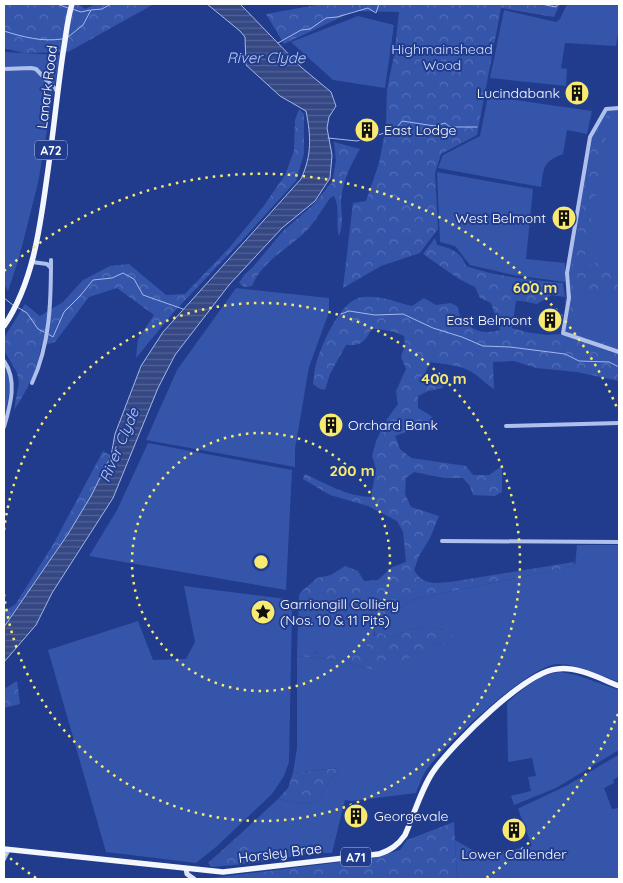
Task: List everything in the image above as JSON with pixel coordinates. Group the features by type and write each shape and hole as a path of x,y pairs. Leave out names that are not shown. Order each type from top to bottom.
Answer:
{"main road":[{"name":"Lanark Road","path":"4,326 12,315 32,262 44,206 66,28 72,4"},
{"name":"Horsley Brae","path":"6,849 186,870 223,872 245,871 379,854 391,850 405,835 434,770 454,747 500,703 532,679 541,673 559,668 587,674 619,686"},
{"path":"186,870 187,874 194,879"}],"street":[{"path":"4,69 36,69 58,91"},
{"path":"619,108 606,109 590,137 567,273 569,298 563,333 619,352"},
{"path":"32,383 41,363 46,340 51,260"},
{"path":"32,262 47,264 51,268"},
{"path":"4,361 9,368 12,382 11,403 4,427"},
{"path":"506,426 619,423"},
{"path":"442,541 619,542"},
{"path":"4,859 6,849"}],"green space":[{"path":"4,4 79,4 85,9 96,4 154,4 68,52 24,53 4,48"},
{"name":"Highmainshead Wood","path":"322,4 560,4 554,17 501,8 477,135 441,154 435,173 438,229 420,253 381,266 343,288 353,203 366,201 379,163 386,126 387,89 394,56 399,12 354,11 284,44 266,14"},
{"path":"567,4 619,4 619,28 616,46 565,43 561,68 567,69 566,86 490,78 504,10 556,22 560,19"},
{"path":"358,16 394,25 385,88 333,80 291,42"},
{"path":"4,52 60,55 38,183 19,258 8,291 4,284"},
{"path":"488,96 592,111 587,134 567,130 563,154 548,162 543,174 541,187 438,168 443,155 480,136"},
{"path":"619,108 619,352 563,333 568,265 590,137 606,109"},
{"path":"299,109 304,114 304,154 296,181 173,313 136,358 138,339 154,315 117,288 89,297 55,342 41,346 31,380 14,410 19,382 17,373 4,350 4,338 25,304 40,316 63,302 83,280 110,266 129,264 166,295 185,294 229,248 263,207 285,175 294,151 295,120"},
{"path":"610,115 584,258 585,263 589,266 597,262 608,261 612,264 618,276 619,294 599,296 580,286 571,326 567,329 572,293 570,276 580,221 585,173 596,132 606,116"},
{"path":"334,142 360,149 350,167 343,187 341,201 342,223 339,236 337,205 334,196 330,198 310,227 263,268 252,286 244,287 239,283 244,275 283,231 312,206 332,182 336,161"},
{"path":"437,172 533,189 526,259 565,263 565,282 513,275 470,265 455,246 440,242"},
{"path":"435,238 437,245 455,251 466,266 502,275 563,283 565,297 552,295 537,304 516,301 512,328 547,335 574,333 619,347 619,381 577,372 536,368 514,361 493,362 494,389 475,374 464,369 453,365 429,362 425,375 444,380 443,388 428,391 418,396 418,408 430,415 438,425 408,431 395,436 400,449 411,458 466,466 473,475 489,475 502,466 502,492 495,496 473,495 470,486 463,478 444,478 414,472 406,478 405,494 411,507 439,516 414,570 421,579 439,583 574,562 575,566 414,599 383,616 381,633 395,636 409,629 434,628 453,632 452,641 445,645 434,644 385,669 369,669 338,660 297,656 297,651 307,650 316,653 356,655 367,650 367,642 375,635 374,618 371,609 341,613 322,600 310,598 302,591 317,578 331,575 345,566 358,571 364,581 378,580 392,567 406,562 403,532 397,521 368,506 330,495 303,479 305,474 345,492 371,497 376,469 372,456 376,441 387,419 398,404 396,391 406,369 401,357 405,345 404,336 381,329 372,329 359,344 346,345 330,374 325,390 320,389 313,384 315,369 322,346 333,324 347,305 355,299 363,297 382,298 412,306 424,298 436,305 451,303 458,307 461,317 472,328 482,332 500,330 491,303 480,298 475,287 459,279 423,254"},
{"path":"236,288 329,298 329,312 309,367 295,449 295,467 146,440 177,370"},
{"path":"4,364 10,384 4,419"},
{"path":"148,443 292,470 286,590 89,556 117,510"},
{"path":"103,451 111,456 91,496 4,627 4,611 15,605 54,543"},
{"path":"577,545 619,545 619,682 588,670 564,664 544,668 508,692 468,726 427,769 416,793 352,801 345,800 332,853 314,853 255,863 256,854 238,836 278,799 306,804 320,799 328,784 339,771 337,768 293,773 297,748 297,656 338,660 369,669 434,644 445,645 443,629 415,628 396,636 381,633 382,616 389,614 414,599 575,566"},
{"path":"184,586 286,599 292,611 289,762 284,776 272,794 216,847 196,863 106,852 48,650 138,621 153,660 186,659 195,642"},
{"path":"302,591 310,598 322,600 341,613 371,609 375,629 374,636 367,650 352,656 297,651 299,595"},
{"path":"560,672 576,675 619,690 619,750 556,788 514,805 511,796 531,791 528,777 536,776 532,758 508,762 507,703 525,687 538,679"},
{"path":"17,681 20,704 4,708 4,689"},
{"path":"618,755 619,776 613,780 614,783 604,788 612,809 619,808 619,879 457,879 455,840 476,852 489,854 532,846 518,809 566,786"},
{"path":"338,768 339,771 328,784 320,799 306,804 278,799 288,788 293,773"},
{"path":"454,822 457,879 210,878 374,858 400,850 407,840"},
{"path":"238,836 248,840 255,848 255,863 211,867 208,863"}],"water":[{"name":"River Clyde","path":"207,4 240,4 301,67 331,92 336,106 329,117 327,128 332,155 330,178 315,201 282,228 229,285 175,355 158,388 113,498 52,593 36,625 4,662 4,627 68,534 91,496 111,456 115,434 141,366 163,332 301,179 305,170 310,145 306,111 280,96 246,65 245,37"}],"waterway":[{"path":"46,4 52,4"},
{"path":"57,4 68,8"},
{"path":"68,37 83,25 91,10 102,9 111,4"},
{"path":"278,43 301,30 310,29 326,18 337,17 368,8 376,13 379,4"},
{"path":"541,4 556,7 558,4"},
{"path":"72,9 81,12 90,10"},
{"path":"4,31 47,40 62,39"},
{"path":"328,138 357,141 395,130 402,121 435,126 445,123 450,127 477,127"},
{"path":"48,334 53,337 64,312 93,280 112,278 123,273 134,279 143,295 183,309"},
{"path":"4,298 13,305"},
{"path":"17,307 27,313 38,329 44,332"},
{"path":"341,314 349,311 375,315 403,314 433,328 483,346 510,347 565,354 579,361 609,362 619,367"}],"place":[{"name":"Lucindabank","path":"577,93"},
{"name":"East Lodge","path":"367,130"},
{"name":"West Belmont","path":"564,218"},
{"name":"East Belmont","path":"550,320"},
{"name":"Orchard Bank","path":"331,425"},
{"name":"Garriongill Colliery (Nos. 10 & 11 Pits)","path":"263,612"},
{"name":"Georgevale","path":"356,816"},
{"name":"Lower Callender","path":"514,830"}]}
